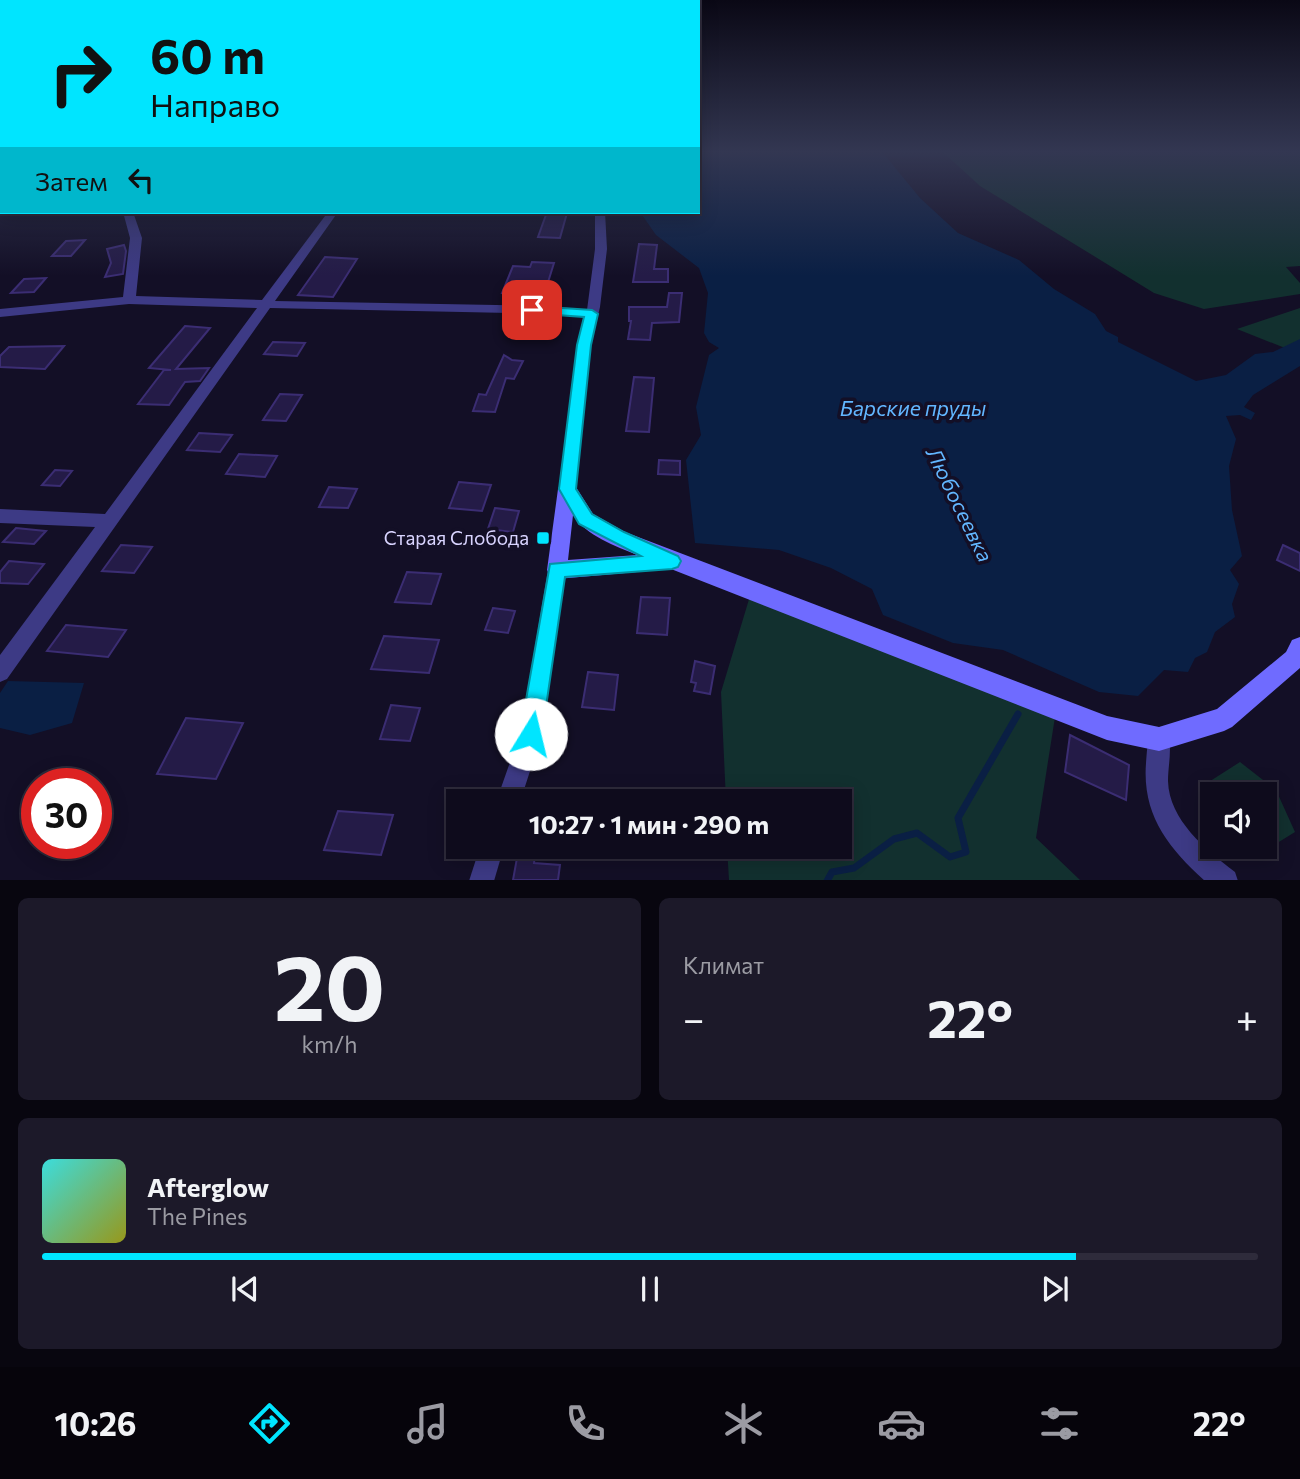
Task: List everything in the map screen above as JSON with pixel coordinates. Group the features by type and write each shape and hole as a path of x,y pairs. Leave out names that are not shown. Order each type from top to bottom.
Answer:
{"street":[{"path":"129,214 136,238 129,300"},
{"path":"0,672 331,214"},
{"path":"512,789 531,734 557,570 584,345 592,314 601,249 600,214"},
{"path":"0,313 129,300 551,310 592,314"},
{"path":"567,489 586,519 618,537 672,561 1107,728 1159,738 1224,719 1294,659 1300,647"},
{"path":"0,516 111,520"},
{"path":"562,528 586,519"},
{"path":"557,570 672,561"},
{"path":"1159,738 1158,796 1163,814 1208,869 1226,880"},
{"path":"481,880 488,859"}],"green space":[{"path":"993,194 1300,194 1300,266 1286,267 1300,283 1300,294 1204,309 1154,293"},
{"path":"1300,308 1300,354 1237,329"},
{"path":"750,596 1055,717 1036,838 1080,880 729,880 728,859 852,859 852,789 725,789 721,692"},
{"path":"1240,762 1266,782 1209,782"},
{"path":"1277,792 1295,832 1277,843"}],"water":[{"name":"Барские пруды","path":"700,194 917,194 958,233 1019,260 1054,289 1095,314 1106,331 1118,337 1118,342 1196,381 1226,375 1255,354 1273,352 1300,339 1300,366 1253,395 1244,407 1255,413 1251,420 1240,415 1226,416 1236,439 1229,466 1232,510 1242,556 1230,570 1239,584 1232,604 1235,617 1215,632 1207,652 1195,658 1188,672 1164,670 1138,696 1099,692 1003,650 953,643 883,615 872,589 831,568 779,550 695,543 686,460 701,435 696,407 709,355 719,348 709,342 704,333 708,293 699,268 656,235 641,214 700,214"},
{"path":"8,681 84,683 72,723 30,735 0,728 0,693"}],"building":[{"path":"546,214 567,214 560,238 538,237"},
{"path":"85,240 71,256 52,256 66,241"},
{"path":"639,244 657,245 654,269 668,269 668,282 633,282"},
{"path":"124,245 126,251 123,274 105,277 111,263 107,249"},
{"path":"325,257 357,259 333,297 298,295"},
{"path":"532,262 554,263 544,295 502,293 513,266 530,267"},
{"path":"46,278 34,292 11,293 24,279"},
{"path":"669,293 682,293 679,322 652,323 650,340 628,339 631,321 629,307 667,307"},
{"path":"185,326 210,328 176,369 209,368 200,381 185,382 169,405 138,404 164,370 171,370 149,368"},
{"path":"273,342 305,343 297,356 264,354"},
{"path":"64,346 45,369 0,367 0,356 9,347"},
{"path":"504,355 512,360 523,361 514,379 506,378 495,412 473,411 479,394 486,395"},
{"path":"634,377 654,378 649,432 626,431"},
{"path":"280,394 302,395 286,421 263,420"},
{"path":"199,433 232,435 220,452 187,450"},
{"path":"239,454 277,456 265,477 226,474"},
{"path":"659,460 680,461 680,475 658,474"},
{"path":"55,470 72,471 60,486 42,485"},
{"path":"459,482 491,485 482,511 449,508"},
{"path":"329,487 357,489 348,508 319,507"},
{"path":"495,508 519,511 513,532 488,529"},
{"path":"16,528 46,531 34,544 3,542"},
{"path":"121,545 152,547 134,573 102,571"},
{"path":"1283,545 1300,553 1300,571 1277,560"},
{"path":"9,561 44,564 28,584 0,583 0,572"},
{"path":"407,572 441,574 431,604 395,602"},
{"path":"641,597 670,598 667,635 637,633"},
{"path":"493,608 515,611 508,633 485,630"},
{"path":"66,625 126,630 108,657 47,651"},
{"path":"384,636 439,640 429,673 371,669"},
{"path":"695,661 715,666 710,694 694,691 696,683 691,682"},
{"path":"588,672 618,675 614,710 582,707"},
{"path":"391,705 420,708 410,741 380,739"},
{"path":"186,718 243,723 216,779 157,774"},
{"path":"1070,735 1129,765 1126,800 1065,772"},
{"path":"338,811 393,815 381,855 324,850"},
{"path":"517,859 534,859 534,863 560,865 558,880 513,880"}],"waterway":[{"name":"Любосеевка","path":"828,880 832,872 854,868 894,839 917,833 950,857 966,852 958,818 1018,714"}],"place":[{"name":"Старая Слобода","path":"543,538"}],"route":[{"path":"531,734 557,570 672,561 618,537 586,519 567,489 584,345 592,314 532,310"}]}
